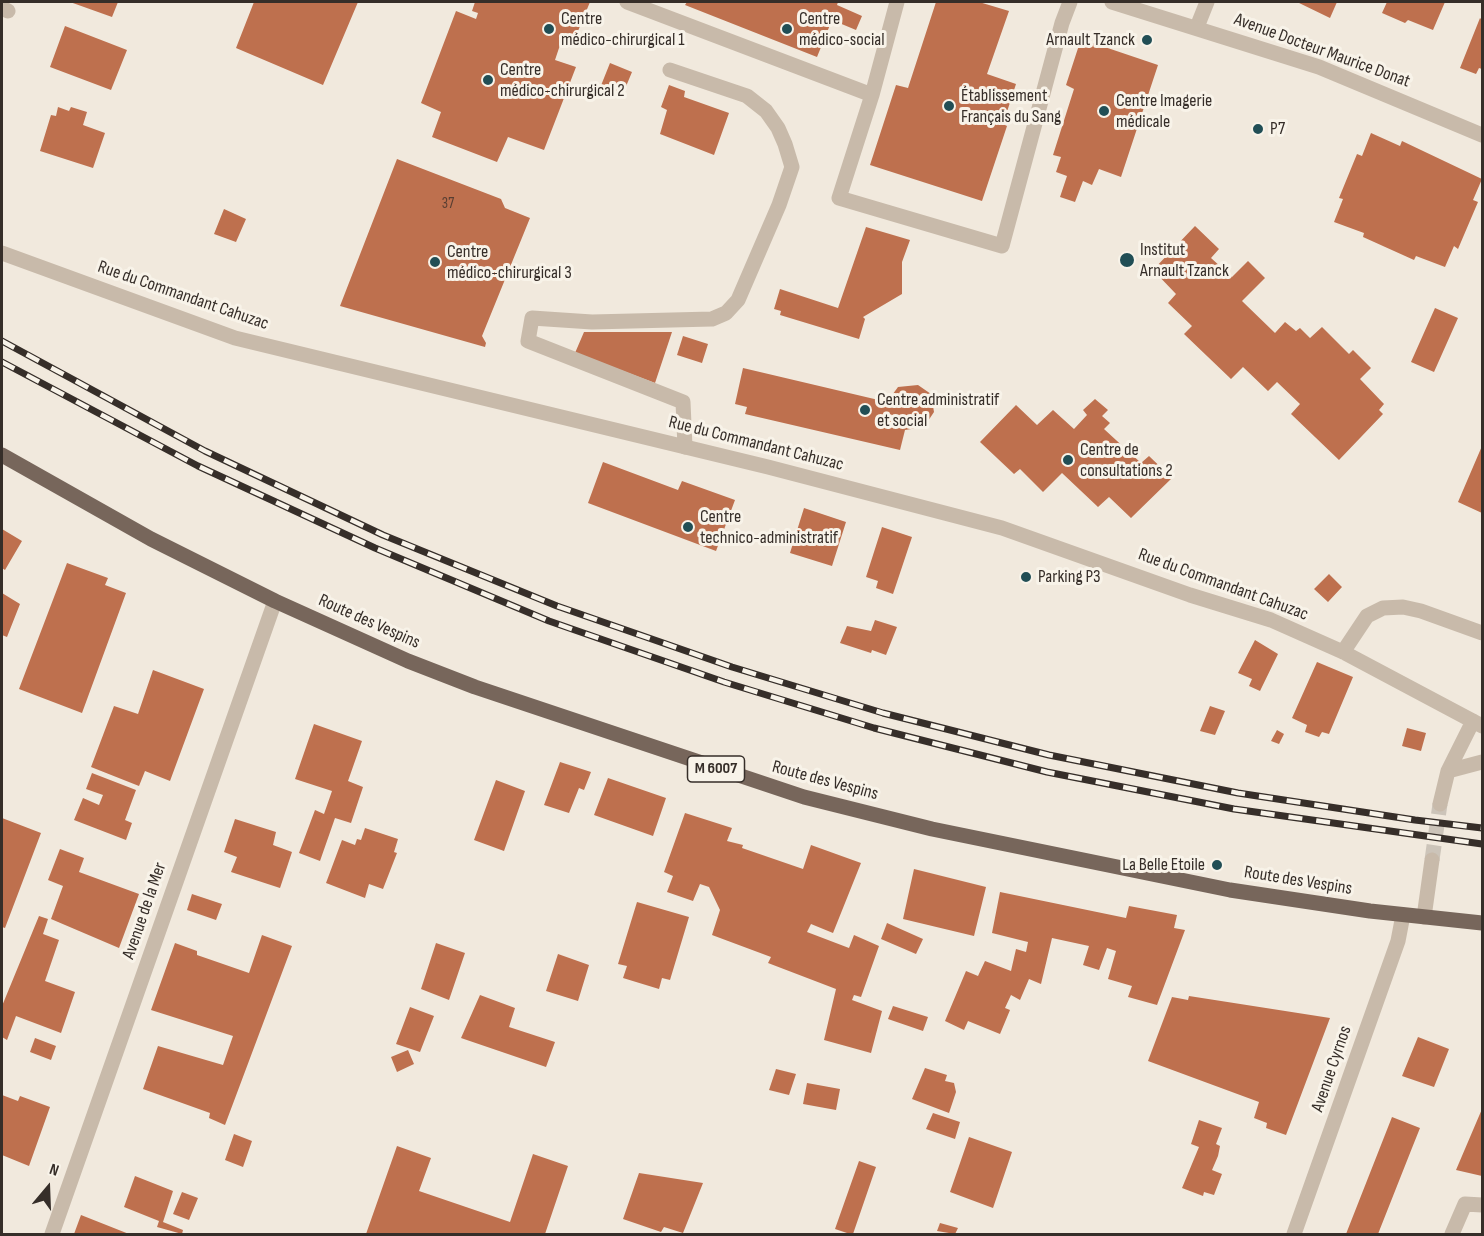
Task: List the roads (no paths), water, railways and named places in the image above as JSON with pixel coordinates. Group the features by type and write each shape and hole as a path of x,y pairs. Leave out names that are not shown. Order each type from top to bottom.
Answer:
{"main road":[{"name":"Route des Vespins","path":"2,455 151,539 275,602 408,661 475,687 804,797 932,829 1230,890 1424,918 1482,923"}],"street":[{"path":"627,2 872,95"},
{"path":"897,2 872,95 838,198 1002,246 1062,22 1070,2"},
{"name":"Avenue Docteur Maurice Donat","path":"1112,2 1197,27 1350,78 1482,135"},
{"path":"1197,27 1207,2"},
{"path":"670,70 747,96 766,111 778,128 792,167 779,206 738,300 726,313 712,319 592,322 532,318 528,341 683,402 685,447"},
{"name":"Rue du Commandant Cahuzac","path":"2,253 235,338 685,447 1002,528 1190,595 1271,621 1343,652 1478,724"},
{"name":"Avenue de la Mer","path":"52,1234 275,602"},
{"path":"1343,652 1367,616 1383,608 1403,607 1421,611 1482,633"},
{"path":"1440,804 1448,771 1478,724"},
{"path":"1448,771 1482,762"},
{"path":"1424,918 1432,860"},
{"name":"Avenue Cyrnos","path":"1294,1234 1398,941 1403,915"},
{"path":"1452,1234 1465,1204 1482,1205"}],"tunnel":[{"path":"1432,860 1440,804"}],"railway":[{"path":"2,341 205,451 383,535 557,606 732,667 883,713 1049,755 1238,793 1482,828"},
{"path":"2,362 198,466 375,548 549,621 724,682 874,728 1047,772 1234,809 1482,844"}],"place":[{"name":"Centre médico-chirurgical 1","path":"549,29"},
{"name":"Centre médico-social","path":"787,29"},
{"name":"Arnault Tzanck","path":"1147,40"},
{"name":"Centre médico-chirurgical 2","path":"488,80"},
{"name":"Établissement Français du Sang","path":"949,106"},
{"name":"Centre Imagerie médicale","path":"1104,111"},
{"name":"P7","path":"1258,129"},
{"name":"Institut Arnault Tzanck","path":"1127,260"},
{"name":"Centre médico-chirurgical 3","path":"435,262"},
{"name":"Centre administratif et social","path":"865,410"},
{"name":"Centre de consultations 2","path":"1068,460"},
{"name":"Centre technico-administratif","path":"688,527"},
{"name":"Parking P3","path":"1026,577"},
{"name":"La Belle Etoile","path":"1217,865"}]}
